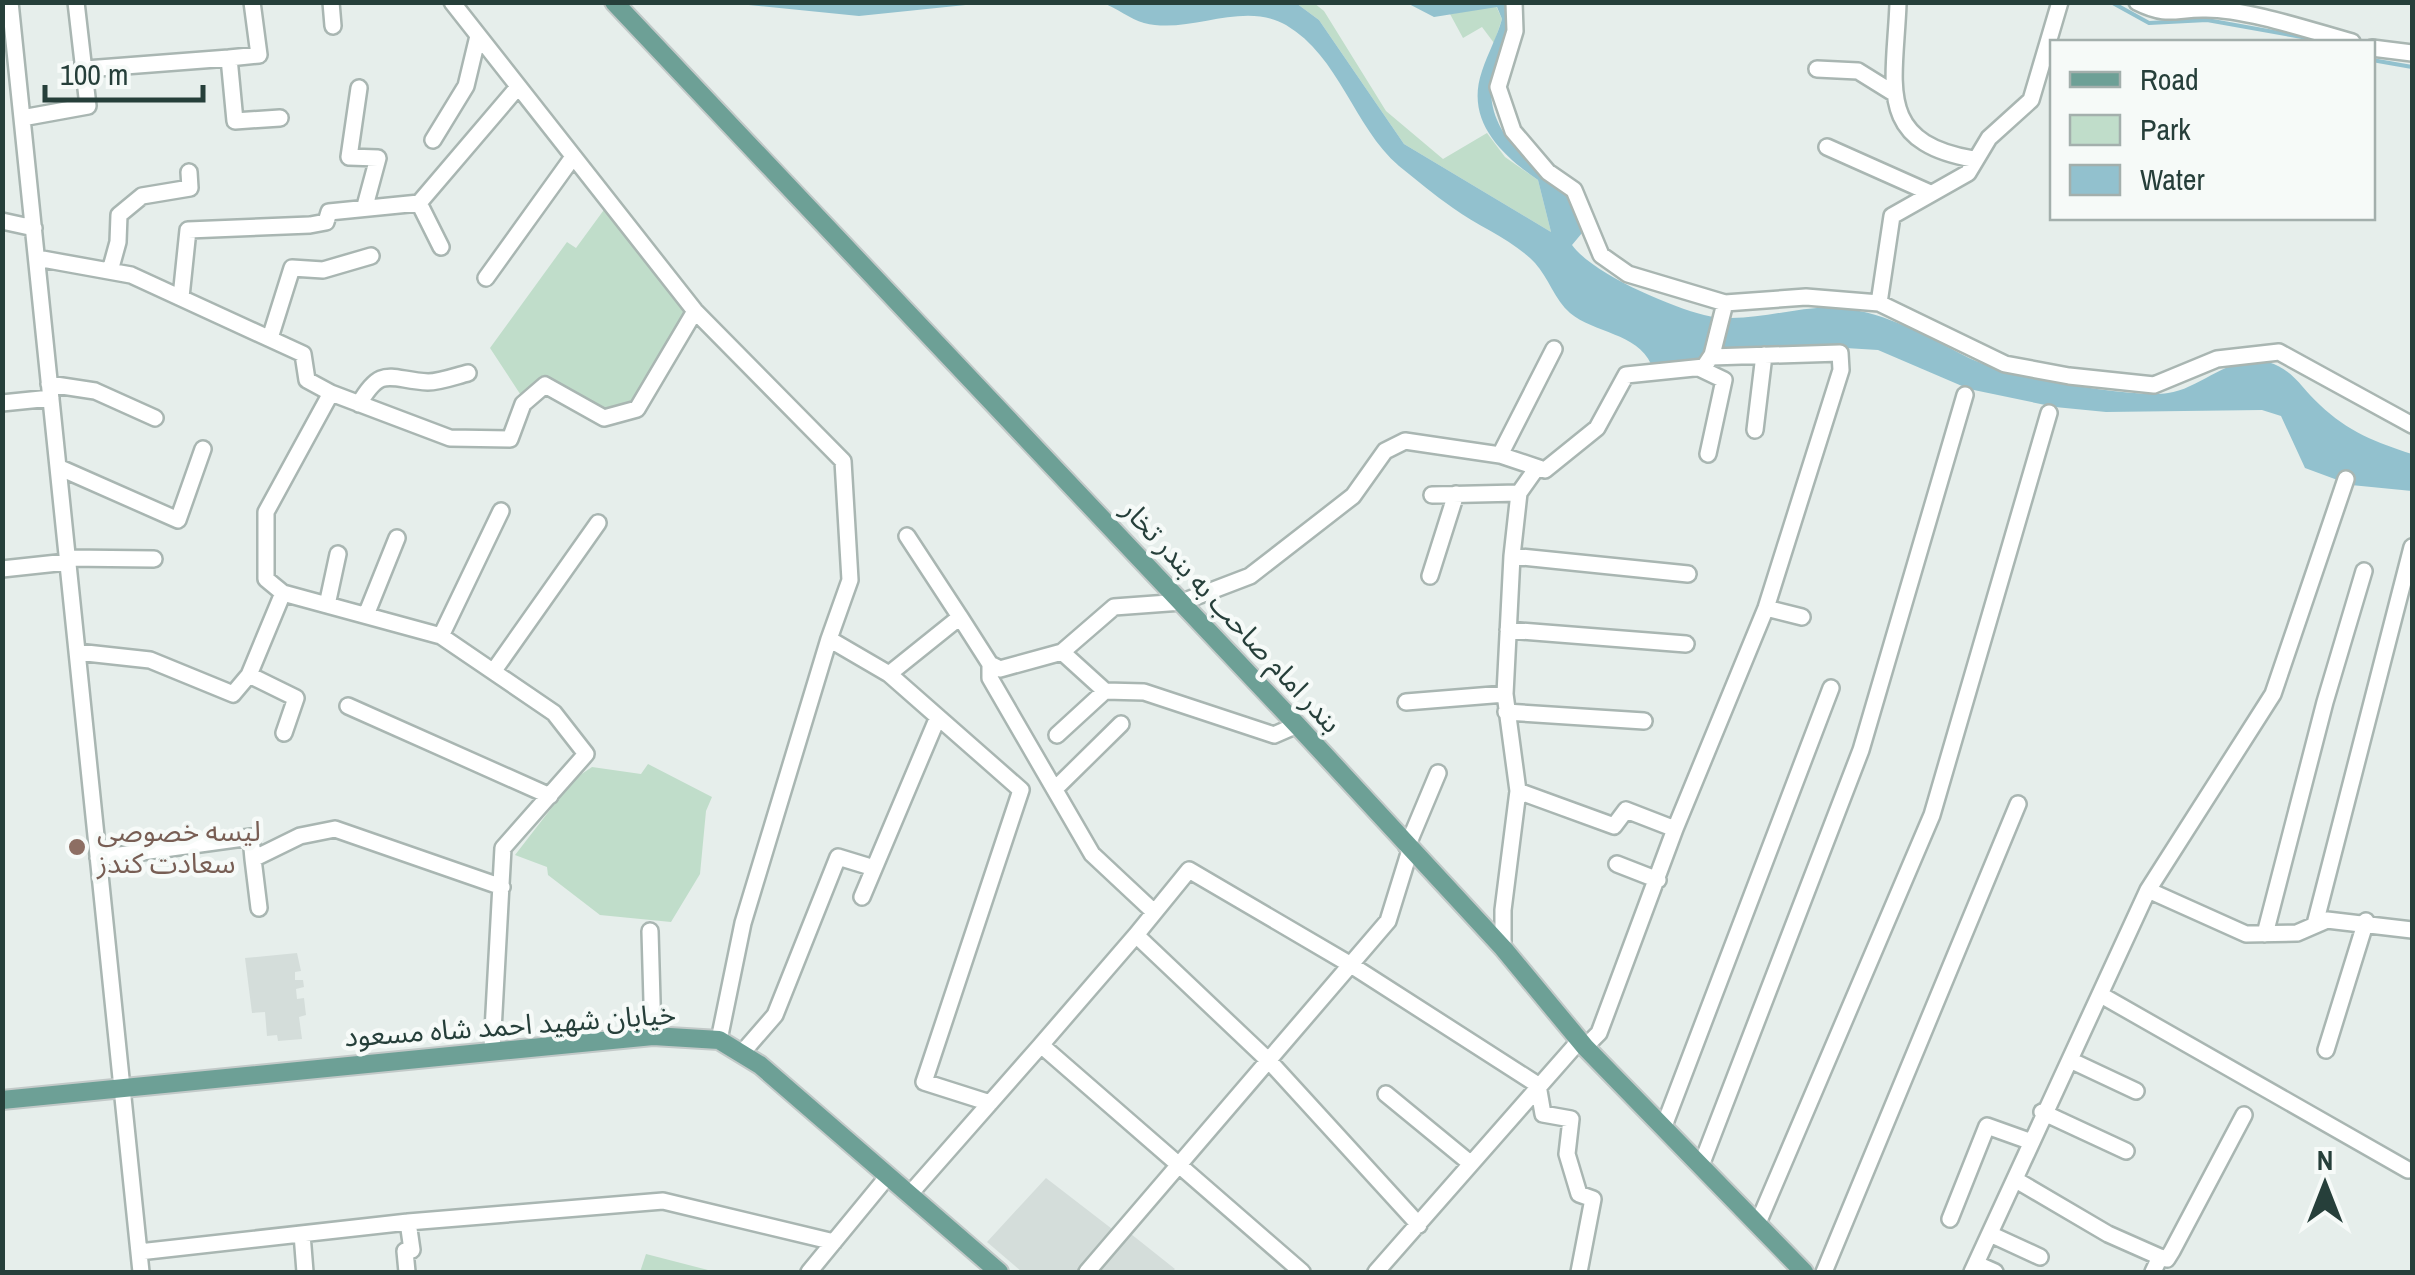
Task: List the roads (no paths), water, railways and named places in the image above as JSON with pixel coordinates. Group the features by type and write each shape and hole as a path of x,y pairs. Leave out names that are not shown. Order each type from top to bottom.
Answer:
{"main road":[{"name":"بندر امام صاحب به بندر تخار","path":"614,2 1297,724 1503,948 1583,1044 1702,1162 1804,1272"},
{"name":"خیابان شهید احمد شاه مسعود","path":"2,1100 492,1048 653,1036 719,1040 742,1052 1000,1272"}],"street":[{"path":"10,2 8,29 34,228 141,1272"},
{"path":"22,118 88,106 76,2"},
{"path":"86,69 259,55 252,2"},
{"path":"332,2 333,26"},
{"path":"452,2 694,311 843,460 850,580 743,923 719,1040"},
{"path":"1514,2 1515,31 1498,87 1512,131 1548,172 1574,190 1601,254 1628,274 1724,307 1806,297 1879,302 2005,364 2069,376 2154,386 2217,360 2278,352 2412,425"},
{"path":"1879,302 1892,216 1928,192 1968,173 1988,138 2031,100 2060,2"},
{"path":"1898,4 1897,110 1919,143 1974,159"},
{"path":"2148,5 2180,14 2205,9 2346,40"},
{"path":"433,140 466,86 478,36"},
{"path":"2375,48 2412,53"},
{"path":"229,58 235,121 280,118"},
{"path":"1817,70 1858,71 1895,94"},
{"path":"181,298 188,230 310,225 326,222 329,212 420,204 518,87"},
{"path":"359,88 349,156 378,158 365,206"},
{"path":"1827,147 1928,192"},
{"path":"486,278 573,157"},
{"path":"110,271 118,242 119,214 142,196 190,188 188,172"},
{"path":"420,204 441,247"},
{"path":"2,221 34,228"},
{"path":"270,338 292,268 323,270 371,256"},
{"path":"36,258 131,274 303,354 308,380 331,393 450,438 507,440 523,404 545,386 604,418 637,409 694,311"},
{"path":"1708,360 1724,307"},
{"path":"1500,455 1554,349"},
{"path":"907,536 990,664 1000,669 1062,652 1114,607 1182,602 1250,576 1353,496 1390,445 1405,441 1500,455 1545,470 1597,428 1626,374 1708,360 1840,353 1841,370 1766,608 1675,829 1598,1032 1538,1086 1376,1272"},
{"path":"1755,430 1764,355"},
{"path":"1708,360 1724,380 1708,454"},
{"path":"359,404 372,382 383,376 429,382 468,374"},
{"path":"2,403 50,391 95,392 155,418"},
{"path":"331,393 266,512 266,579 282,592 441,636 495,669 554,713 585,752 503,848 492,1048"},
{"path":"1702,1162 1861,750 1965,395"},
{"path":"1758,1222 1932,816 2049,413"},
{"path":"58,466 178,520 203,449"},
{"path":"1503,948 1503,910 1518,791 1505,694 1512,556 1518,493 1536,470"},
{"path":"1996,1272 1974,1268 2016,1180 2042,1112 2148,890 2273,694 2346,479"},
{"path":"1432,495 1518,493"},
{"path":"1430,576 1456,494"},
{"path":"441,636 501,511"},
{"path":"495,669 598,523"},
{"path":"366,615 397,538"},
{"path":"2315,924 2412,547"},
{"path":"327,605 338,554"},
{"path":"1512,556 1688,574"},
{"path":"2,569 67,560 154,559"},
{"path":"2265,934 2329,685 2364,571"},
{"path":"77,652 150,660 233,694 249,675 282,592"},
{"path":"1766,608 1802,617"},
{"path":"890,674 960,617"},
{"path":"1508,630 1686,644"},
{"path":"829,640 890,674 1022,790 924,1082 990,1103"},
{"path":"1062,652 1105,691 1144,692 1274,735 1297,724"},
{"path":"990,664 990,678 1057,787 1092,854 1154,912"},
{"path":"249,675 296,698 284,733"},
{"path":"1664,1126 1831,688"},
{"path":"1057,735 1105,691"},
{"path":"1406,702 1505,694"},
{"path":"348,706 550,796"},
{"path":"1506,712 1644,720"},
{"path":"862,897 938,717"},
{"path":"1057,787 1121,724"},
{"path":"1087,1272 1182,1168 1388,921 1409,848 1438,773"},
{"path":"1518,791 1614,826 1626,810 1675,829"},
{"path":"1824,1272 2018,804"},
{"path":"253,859 300,836 336,829 502,887"},
{"path":"98,858 251,837 259,908"},
{"path":"742,1052 775,1015 838,857 874,868"},
{"path":"1618,864 1658,880"},
{"path":"910,1194 1189,870 1351,966 1538,1086 1543,1114 1572,1119 1567,1154 1579,1194 1593,1199 1584,1271"},
{"path":"2148,890 2246,934 2297,933 2327,920 2366,921 2412,930"},
{"path":"2326,1050 2366,921"},
{"path":"650,931 653,1036"},
{"path":"1136,935 1271,1062 1419,1225"},
{"path":"2101,995 2408,1170"},
{"path":"1041,1045 1302,1272"},
{"path":"2070,1060 2136,1091"},
{"path":"1386,1094 1470,1163"},
{"path":"2042,1112 2126,1150"},
{"path":"2016,1180 2108,1234 2167,1259 2244,1115"},
{"path":"1950,1218 1988,1126 2029,1142"},
{"path":"809,1272 888,1176"},
{"path":"139,1252 408,1222 663,1201 834,1242"},
{"path":"407,1272 405,1251 412,1250 408,1222"},
{"path":"302,1234 305,1272"},
{"path":"1990,1234 2040,1257"},
{"path":"2152,1272 2160,1256"}],"water":[{"path":"728,3 985,3 859,16"},
{"path":"1103,3 1296,3 1319,20 1404,144 1551,232 1538,180 1499,147 1482,120 1478,105 1482,71 1502,19 1497,7 1434,17 1407,3 1511,3 1514,14 1492,82 1497,119 1517,150 1575,199 1582,233 1572,245 1614,278 1672,304 1721,318 1824,308 1858,311 1906,326 1984,364 2097,389 2168,393 2229,366 2255,360 2268,362 2291,375 2341,422 2375,441 2412,454 2412,491 2351,485 2305,468 2281,416 2262,410 2106,412 2055,407 1969,389 1878,350 1797,345 1734,356 1705,352 1696,361 1651,364 1636,346 1570,313 1526,255 1453,208 1399,166 1370,132 1320,55 1286,25 1252,16 1162,26 1144,23"}],"waterway":[{"path":"2111,2 2149,23 2207,20 2319,40"},
{"path":"2375,61 2412,67"}],"place":[{"name":"لیسه خصوصی سعادت کندز","path":"77,847"}]}
